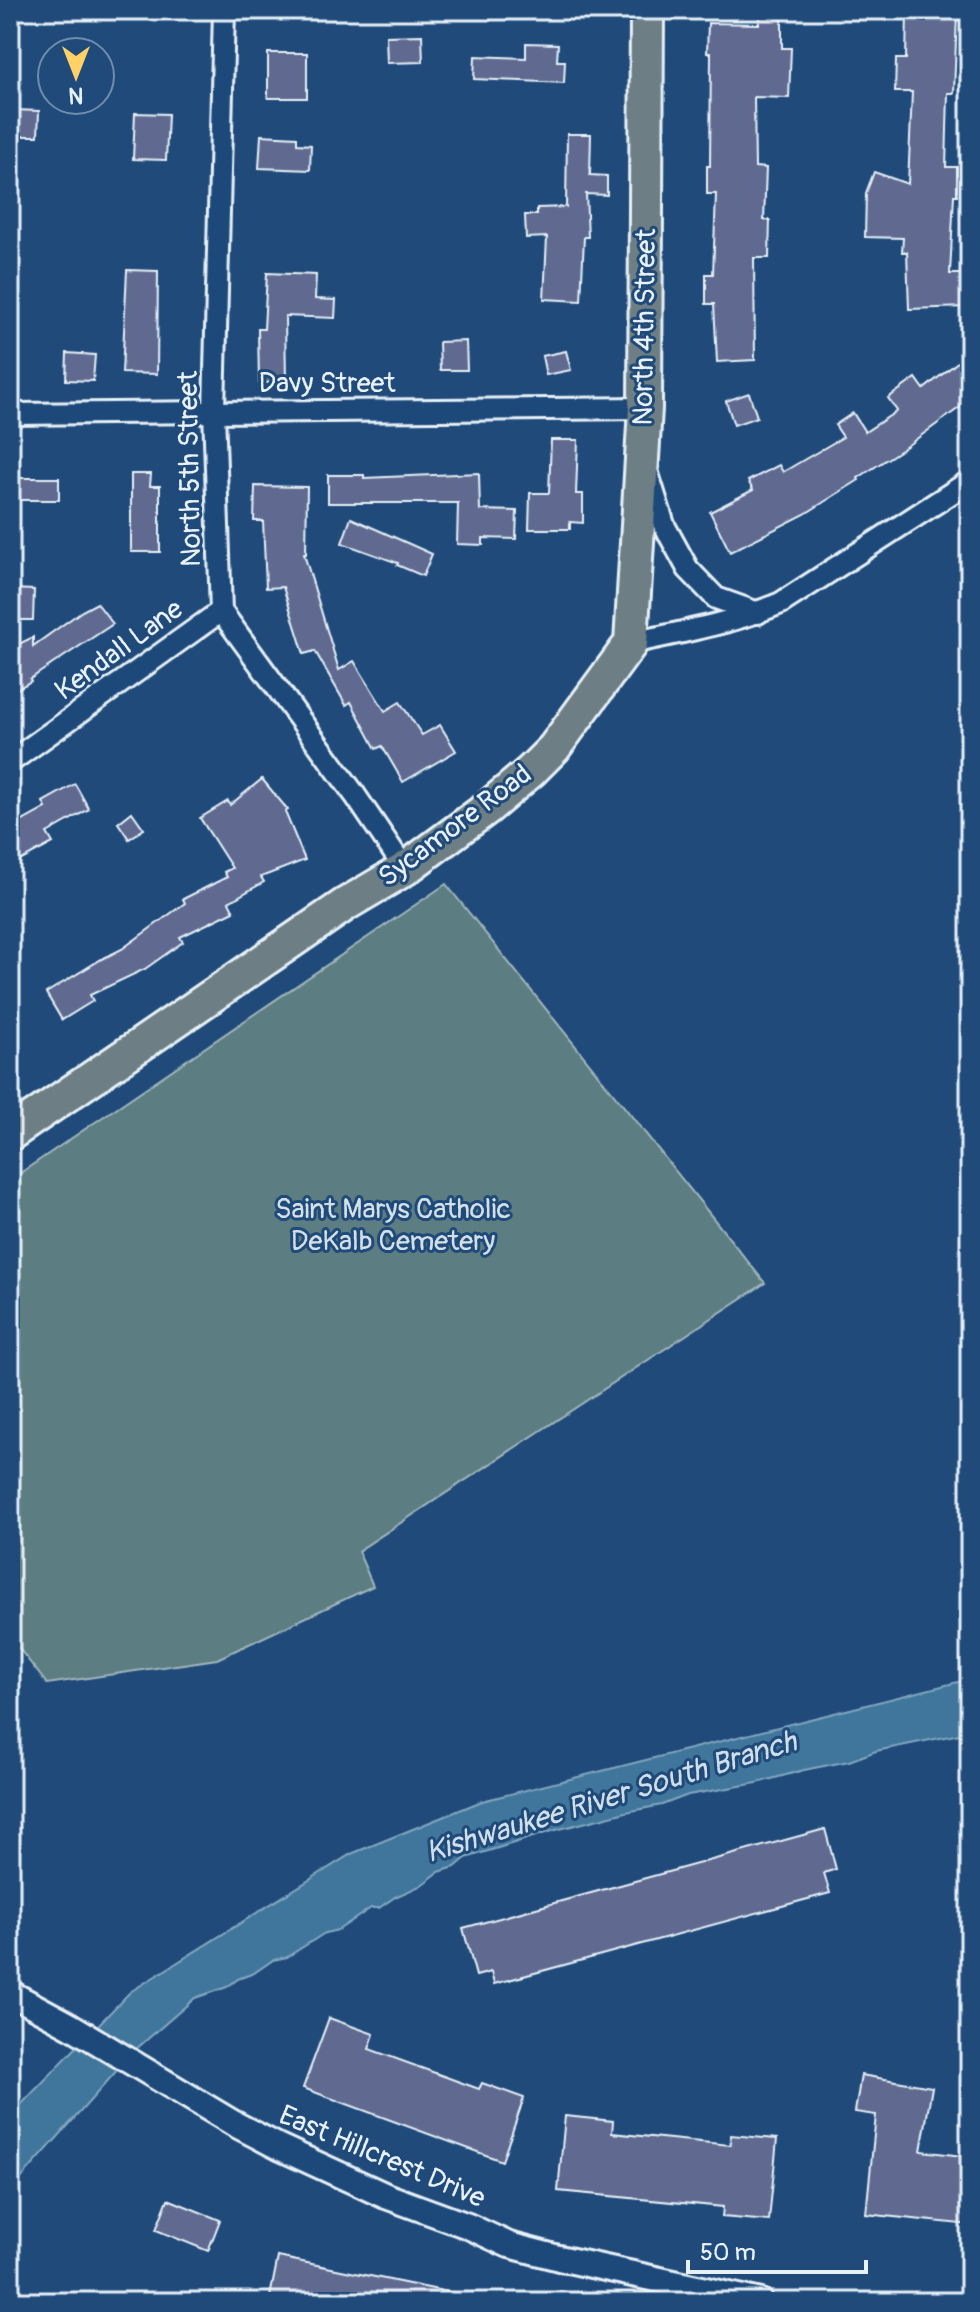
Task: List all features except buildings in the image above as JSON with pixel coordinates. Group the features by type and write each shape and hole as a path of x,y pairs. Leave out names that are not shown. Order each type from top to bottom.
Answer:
{"main road":[{"name":"North 4th Street","path":"631,643 645,408 647,10"},
{"name":"Sycamore Road","path":"10,1134 346,904 405,869 486,809 554,748 631,643"}],"street":[{"name":"North 5th Street","path":"221,611 214,411 224,10"},
{"name":"Davy Street","path":"10,414 645,408"},
{"path":"642,455 664,525 688,569 716,598 758,613"},
{"path":"631,643 758,613 781,603 970,481"},
{"path":"221,611 405,869"},
{"name":"Kendall Lane","path":"10,762 221,611"},
{"name":"East Hillcrest Drive","path":"18,1998 71,2026 233,2123 333,2173 509,2245 761,2302"}],"green space":[{"name":"Saint Marys Catholic DeKalb Cemetery","path":"446,884 765,1283 358,1551 373,1586 217,1659 47,1684 10,1637 10,1180"}],"water":[{"name":"Kishwaukee River South Branch","path":"970,1679 970,1732 876,1751 849,1761 757,1783 688,1795 662,1805 552,1831 466,1858 379,1908 371,1908 338,1930 325,1933 287,1957 273,1960 227,1987 195,1998 135,2050 10,2191 10,2116 130,1992 351,1854 482,1801"}]}
